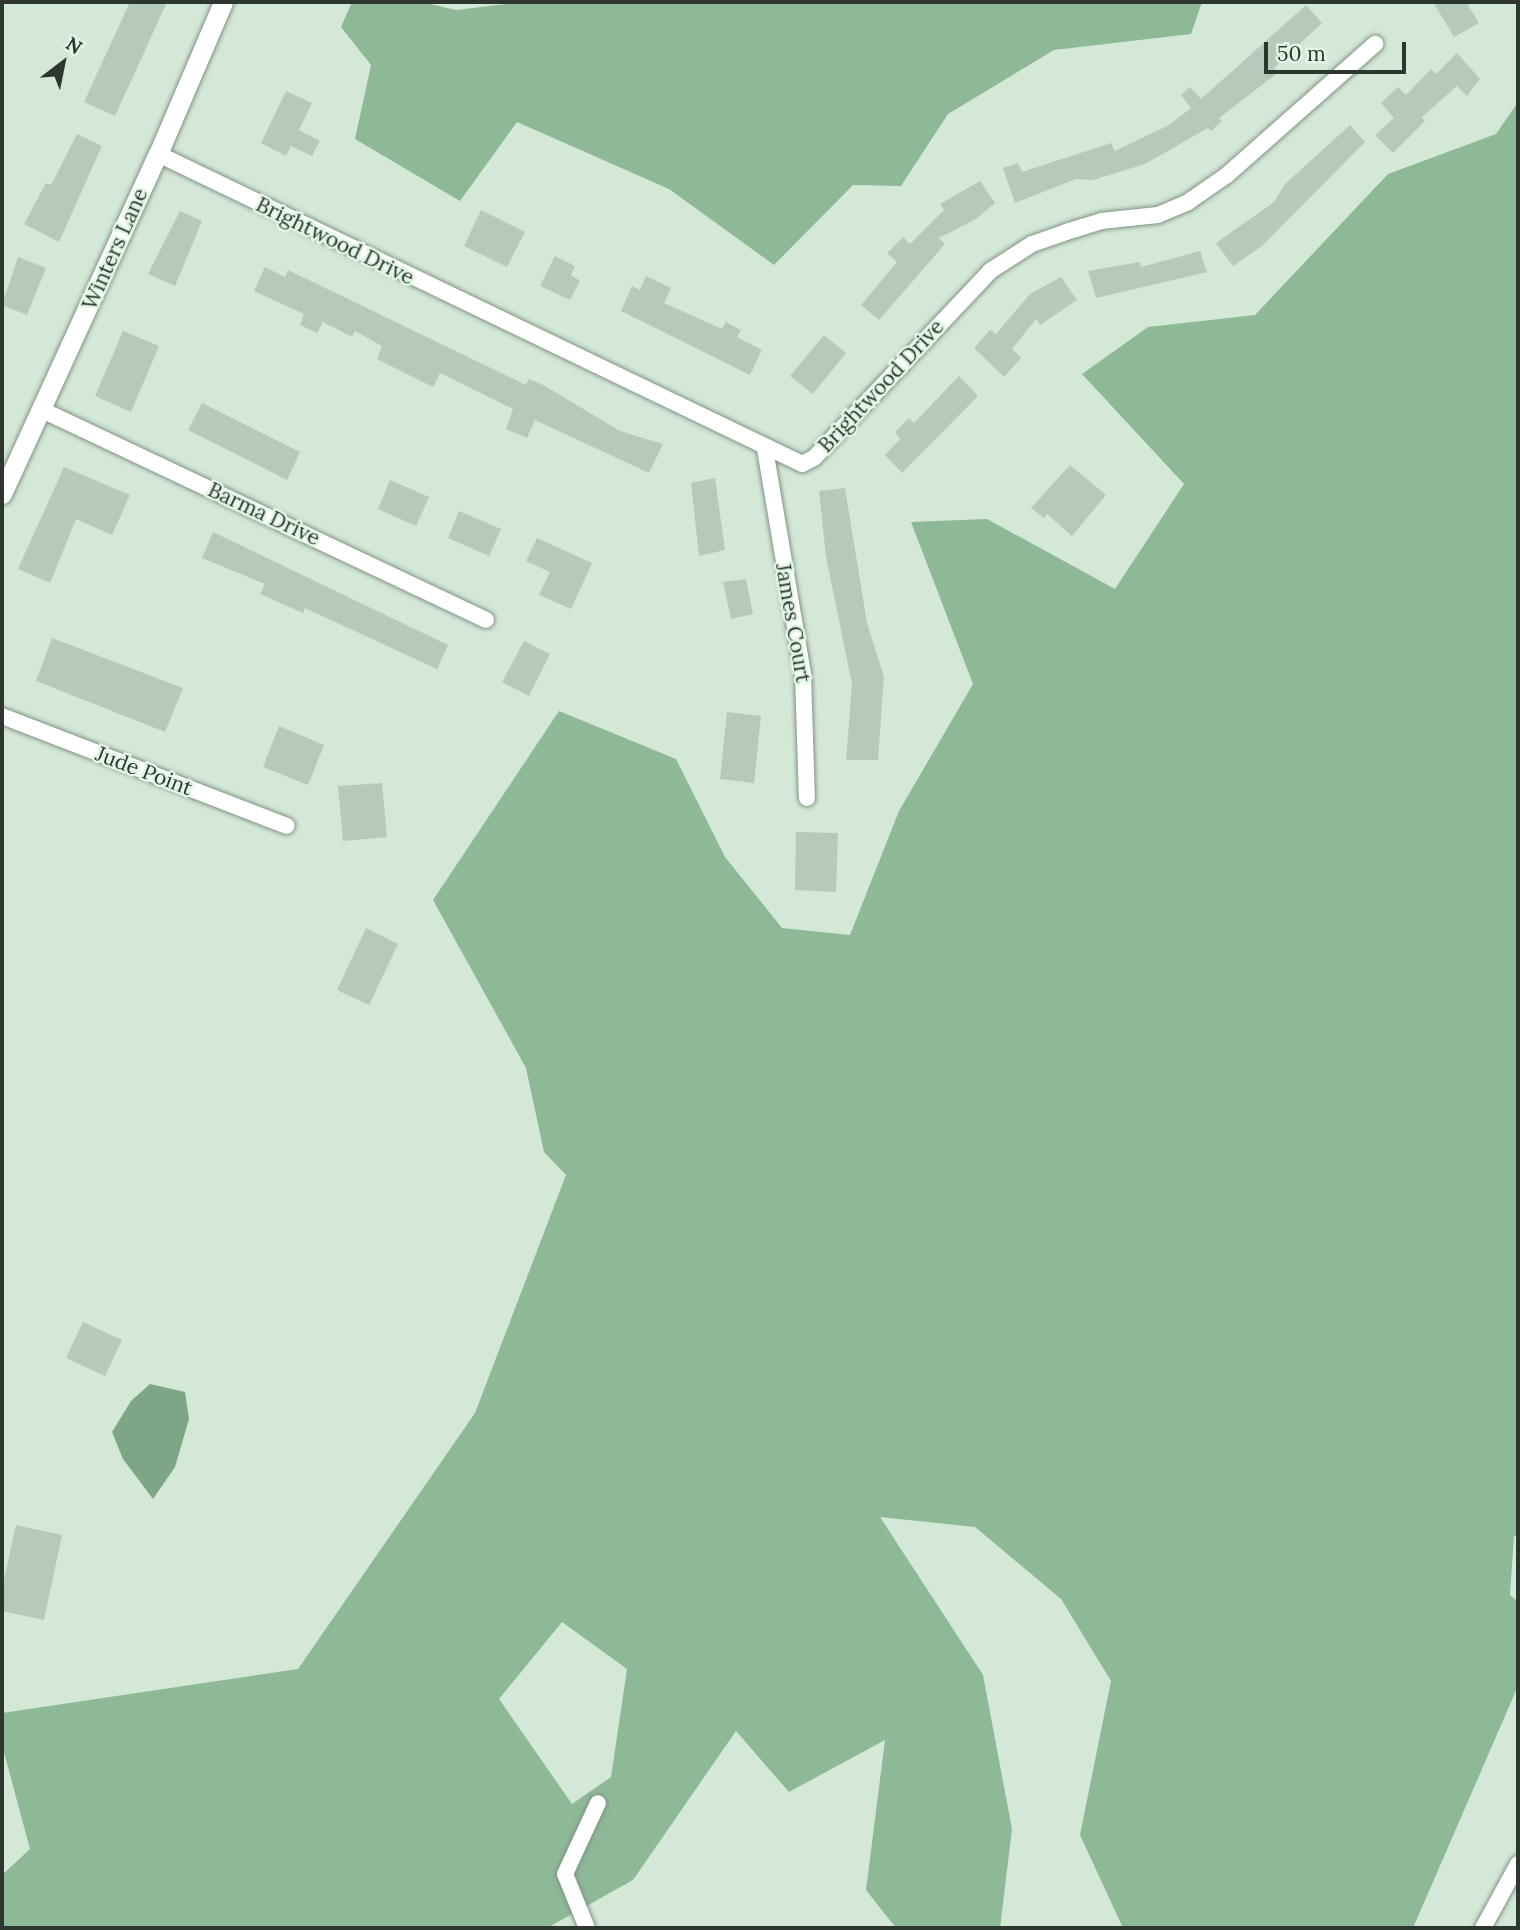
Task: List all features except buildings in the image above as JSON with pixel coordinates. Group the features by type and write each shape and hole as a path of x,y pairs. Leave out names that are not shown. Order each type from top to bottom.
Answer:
{"street":[{"name":"Winters Lane","path":"2,494 158,154 223,2"},
{"name":"Brightwood Drive","path":"158,154 765,449 802,464 814,458 990,271 1032,244 1066,232 1101,221 1158,215 1188,202 1227,175 1375,44"},
{"name":"Barma Drive","path":"42,410 486,620"},
{"name":"James Court","path":"765,449 803,674 807,799"},
{"name":"Jude Point","path":"2,716 287,826"},
{"path":"587,1928 565,1874 598,1803"},
{"path":"1483,1928 1518,1864"}],"shaded area":[{"path":"352,2 422,2 456,10 522,2 1202,2 1191,34 1054,50 948,114 901,186 853,185 774,265 669,189 517,122 460,201 355,139 371,65 341,27"},
{"path":"1518,102 1518,1535 1514,1536 1510,1595 1518,1602 1518,1686 1413,1928 1123,1928 1080,1835 1111,1681 1061,1599 975,1527 880,1517 983,1675 1012,1829 1000,1928 896,1928 866,1890 885,1740 789,1792 736,1731 633,1880 547,1928 2,1928 2,1875 30,1849 2,1745 2,1713 298,1669 475,1413 566,1175 544,1152 526,1068 433,900 559,711 676,759 725,857 782,928 850,935 899,811 973,684 911,522 987,519 1115,589 1184,484 1082,374 1148,327 1255,315 1388,174 1496,134","holes":["562,1622 627,1669 611,1777 572,1804 499,1699"]},
{"path":"150,1384 185,1392 189,1419 175,1467 153,1499 123,1459 112,1432 131,1401"}]}
